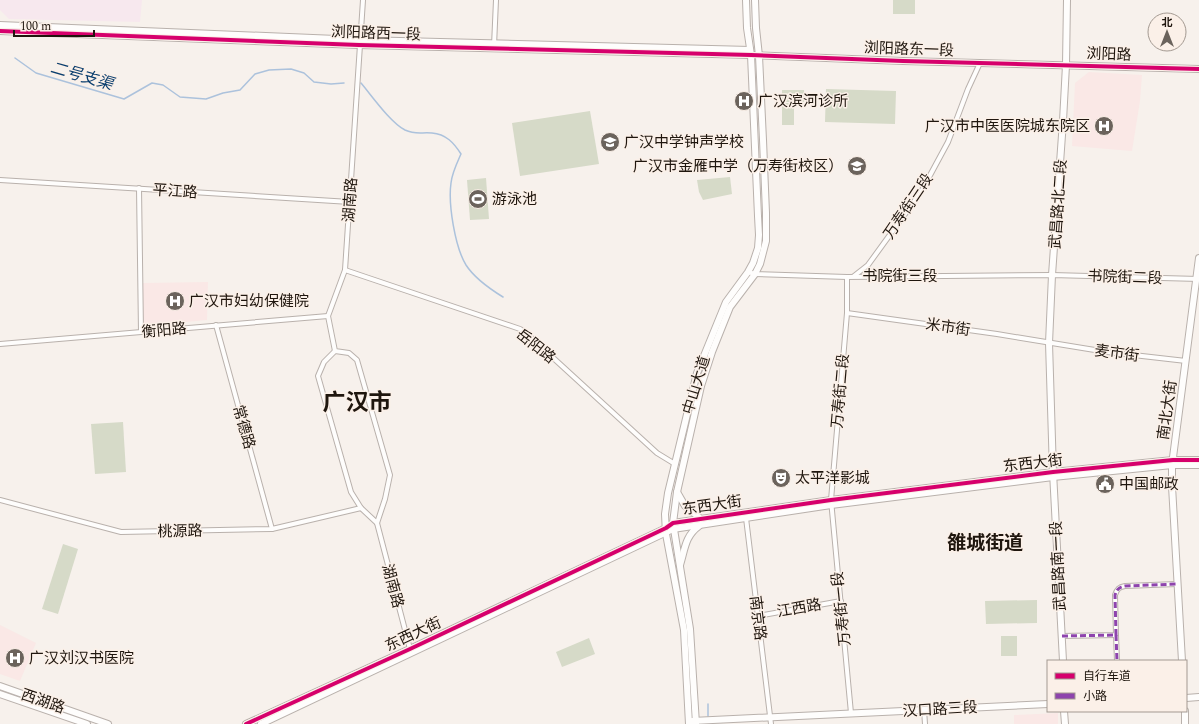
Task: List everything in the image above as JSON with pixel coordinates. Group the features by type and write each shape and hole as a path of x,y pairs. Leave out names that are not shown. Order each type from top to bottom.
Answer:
{"street":[{"name":"湖南路","path":"328,316 345,270 363,0"},
{"path":"494,46 496,0"},
{"name":"中山大道","path":"688,723 684,630 666,531 665,514 668,493 697,373 726,302 748,272 758,248 759,235 746,0"},
{"name":"中山大道","path":"696,722 690,629 673,526 677,492 700,386 730,307 755,274 760,264 766,241 759,56 755,0"},
{"name":"武昌路北二段","path":"1049,344 1052,275 1066,65 1067,0"},
{"path":"0,25 360,43"},
{"name":"浏阳路西一段","path":"0,31 360,43 750,52"},
{"name":"浏阳路东一段","path":"750,52 759,56 1066,65"},
{"name":"万寿街三段","path":"854,276 868,265 921,192 948,142 968,89 980,63"},
{"name":"浏阳路","path":"1066,65 1199,69"},
{"name":"平江路","path":"0,180 350,202"},
{"path":"139,188 141,332"},
{"name":"南北大街","path":"1182,660 1172,486 1172,462 1198,279 1199,258"},
{"name":"岳阳路","path":"345,270 520,329 657,452 675,464"},
{"name":"书院街三段","path":"748,272 755,274 847,276 1052,275"},
{"name":"书院街二段","path":"1052,275 1198,279"},
{"name":"万寿街二段","path":"831,502 847,313 847,276"},
{"name":"米市街","path":"847,313 997,334 1049,344"},
{"path":"328,316 336,351"},
{"name":"衡阳路","path":"0,344 328,316"},
{"name":"常德路","path":"216,325 272,529"},
{"name":"麦市街","path":"1049,344 1186,361"},
{"name":"武昌路南一段","path":"1049,344 1053,474 1063,660"},
{"path":"336,351 349,353 357,360 390,475 385,499 377,523 361,508 352,492 318,376 324,362 336,351"},
{"name":"东西大街","path":"261,724 666,531 673,526 831,502 1053,474 1199,460"},
{"name":"东西大街","path":"1172,462 1199,465"},
{"path":"677,492 685,506 700,522 687,539 680,566"},
{"name":"桃源路","path":"0,500 121,532 272,529 361,508"},
{"name":"东西大街","path":"700,522 746,518 831,502"},
{"name":"万寿街一段","path":"831,502 852,714"},
{"name":"南京路","path":"746,518 771,721"},
{"name":"湖南路","path":"377,523 410,649"},
{"name":"东西大街","path":"246,724 666,531"},
{"path":"1117,660 1116,590 1125,586 1177,584"},
{"name":"江西路","path":"758,616 840,601"},
{"path":"1062,636 1116,634"},
{"name":"西湖路","path":"0,686 108,724"},
{"name":"西湖路","path":"0,694 88,724"},
{"path":"1187,698 1199,697"},
{"name":"汉口路三段","path":"688,723 771,721 852,714 1047,704"},
{"path":"924,710 925,724"},
{"path":"1064,712 1065,724"},
{"path":"1184,712 1185,724"}],"shaded area":[{"path":"0,0 142,0 140,22 9,19 0,10"},
{"name":"广汉市中医医院城东院区","path":"1089,72 1142,75 1140,101 1132,151 1072,146 1075,83"},
{"name":"广汉市妇幼保健院","path":"208,282 207,320 143,326 143,283"},
{"name":"广汉刘汉书医院","path":"0,625 36,643 20,681 0,674"},
{"path":"1058,713 1058,724 1014,724 1014,715"}],"green space":[{"path":"893,0 915,0 915,14 893,14"},
{"path":"826,89 896,91 895,124 825,122"},
{"path":"782,90 804,90 804,102 782,102"},
{"path":"782,103 794,103 794,125 782,125"},
{"path":"590,111 599,164 520,176 512,123"},
{"path":"730,177 732,194 703,200 699,192 697,180"},
{"name":"游泳池","path":"486,178 489,219 470,220 467,180"},
{"path":"123,422 126,472 95,474 91,424"},
{"path":"63,544 78,549 58,614 42,609"},
{"path":"1037,600 1037,623 986,624 985,601"},
{"path":"1001,636 1017,636 1017,656 1001,656"},
{"path":"589,638 595,654 562,667 556,652"}],"waterway":[{"name":"二号支渠","path":"15,58 36,73 124,99 152,83 163,85 180,97 206,99 223,93 240,90 255,74 269,70 291,69 304,73 314,82 331,84 344,83"},
{"name":"二号支渠","path":"361,83 387,115 399,126 412,132 441,135 452,143 461,154 452,176 450,192 453,225 459,248 466,265 474,275 503,297"},
{"name":"二号支渠","path":"708,704 708,716"}],"marked path":[{"path":"1062,636 1116,635 1115,595 1118,589 1125,586 1177,584"},
{"path":"1116,635 1117,660"}],"cycle path":[{"path":"0,31 359,45 1199,69"},
{"path":"246,724 410,649 666,528 673,523 831,500 1053,472 1173,460 1199,460"}],"place":[{"name":"广汉滨河诊所","path":"744,101"},
{"name":"广汉市中医医院城东院区","path":"1104,126"},
{"name":"广汉中学钟声学校","path":"610,142"},
{"name":"广汉市金雁中学（万寿街校区）","path":"857,166"},
{"name":"游泳池","path":"478,199"},
{"name":"广汉市妇幼保健院","path":"175,301"},
{"name":"太平洋影城","path":"781,478"},
{"name":"中国邮政","path":"1105,484"},
{"name":"广汉刘汉书医院","path":"15,658"}],"district":[{"name":"广汉市","path":"357,402"},
{"name":"雒城街道","path":"985,542"}]}
